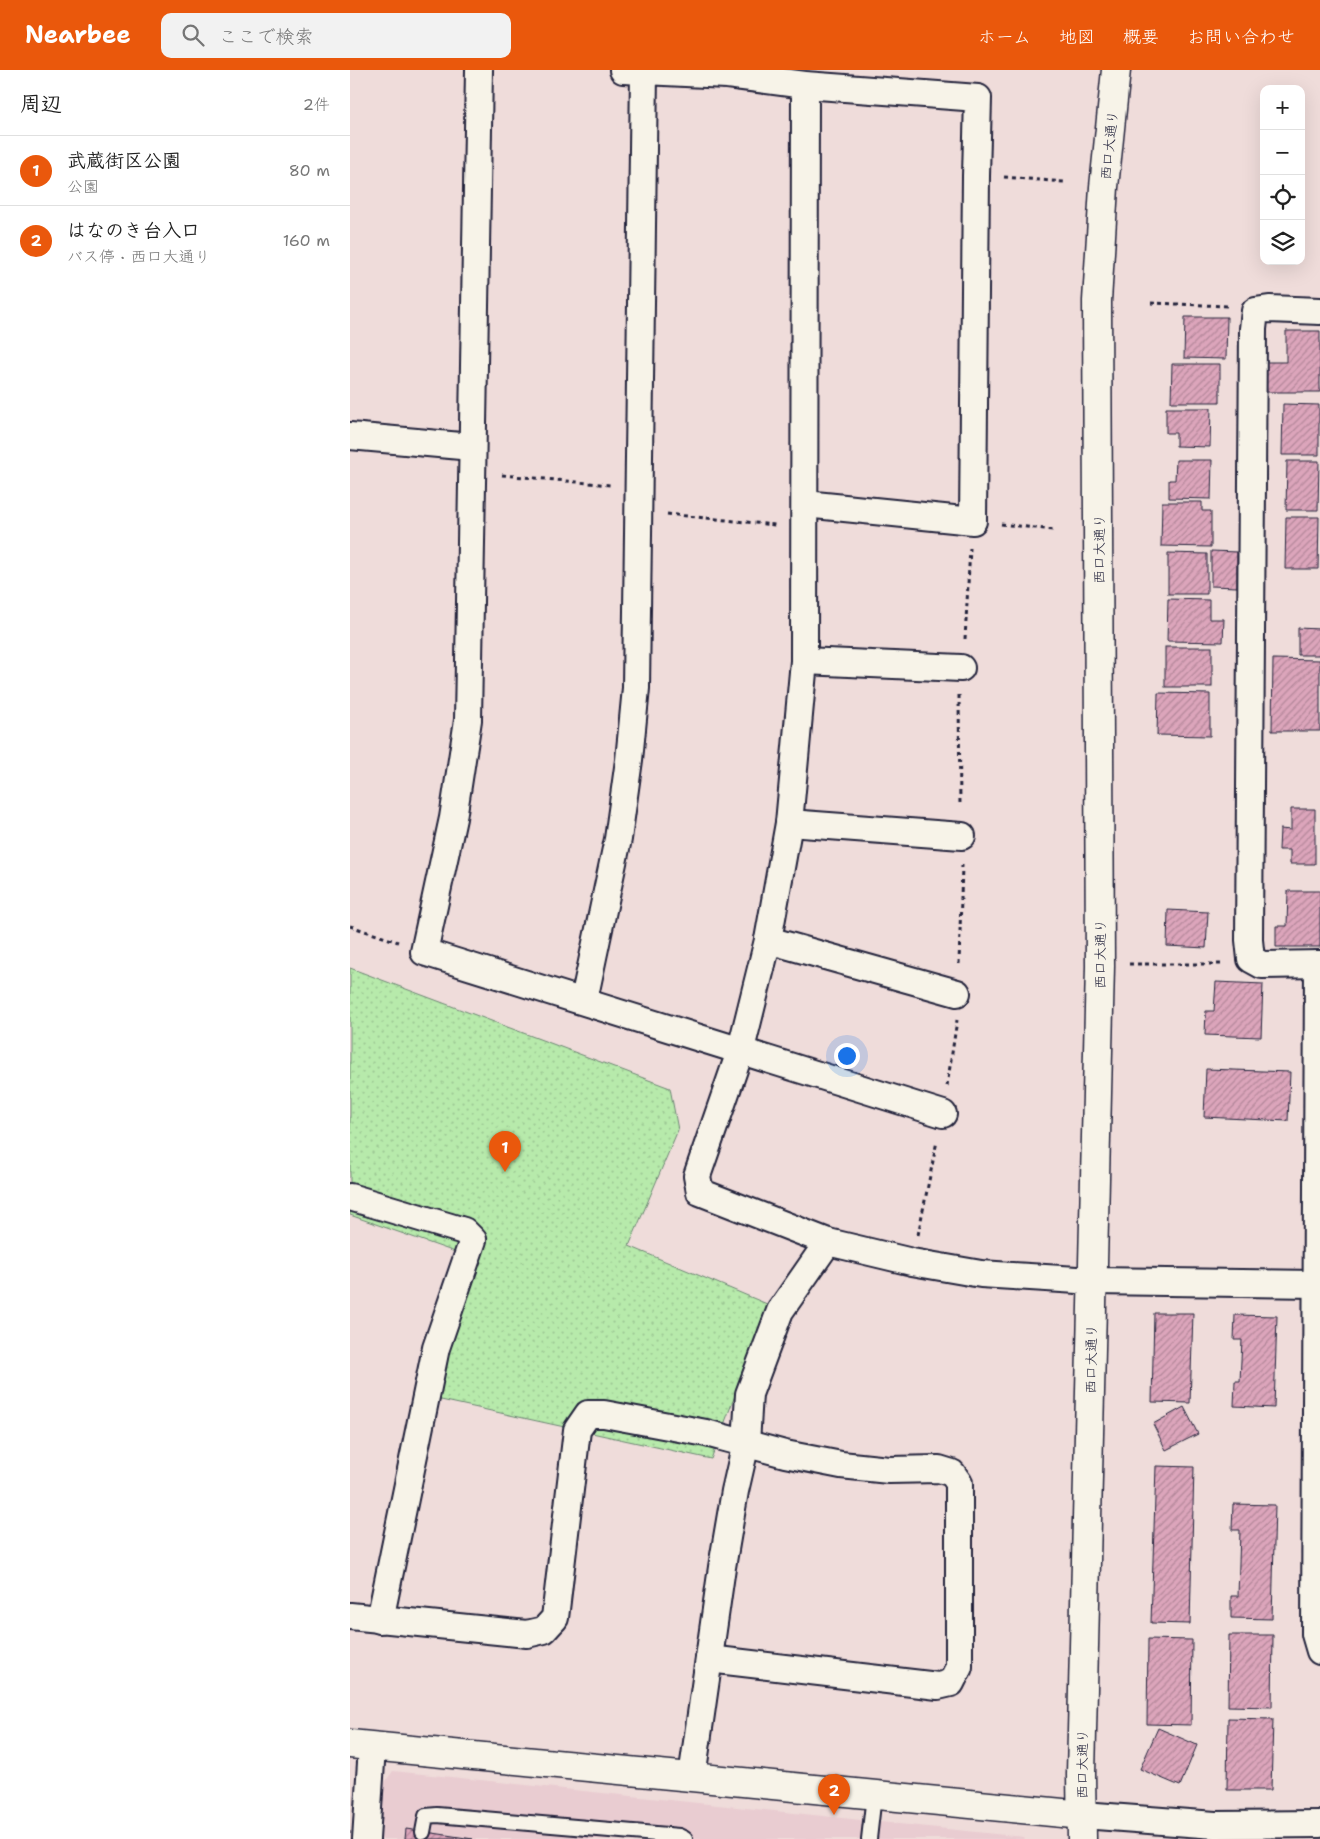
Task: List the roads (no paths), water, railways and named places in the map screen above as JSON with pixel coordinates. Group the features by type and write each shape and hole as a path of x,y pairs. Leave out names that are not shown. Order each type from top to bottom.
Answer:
{"street":[{"path":"479,70 468,720 453,818 424,952 741,1049 943,1114"},
{"name":"西口大通り","path":"1082,1827 1081,1764 1100,966 1097,301 1104,186 1116,70"},
{"path":"584,1000 618,839 629,760 636,688 637,499 633,71 727,72 805,85 978,98 973,521 805,517"},
{"path":"805,85 804,661 789,824 768,940 741,1049 697,1176 700,1192 828,1242 912,1262 981,1274 1093,1281 1316,1284"},
{"path":"1320,311 1268,309 1256,311 1253,328 1249,940 1251,959 1262,965 1319,964 1316,1284 1318,1572 1315,1634 1320,1651"},
{"path":"350,436 472,447"},
{"path":"804,661 961,668"},
{"path":"789,824 962,836"},
{"path":"768,940 957,992"},
{"path":"350,1197 464,1231 473,1240 436,1348 380,1620"},
{"path":"692,1777 735,1491 746,1443 749,1394 780,1311 828,1242"},
{"path":"350,1616 527,1634 544,1630 554,1618 577,1430 588,1414 604,1414 706,1433 840,1465 890,1470 939,1469 952,1473 959,1483 959,1667 951,1683 938,1686 709,1659"},
{"path":"366,1839 361,1745 874,1795 1082,1827 1320,1824"}],"lane":[{"path":"869,1839 874,1795"},
{"path":"423,1832 426,1816 437,1815 650,1835 679,1836 685,1839"}],"place":[{"name":"武蔵街区公園","path":"505,1172"},
{"name":"はなのき台入口","path":"834,1815"}]}
